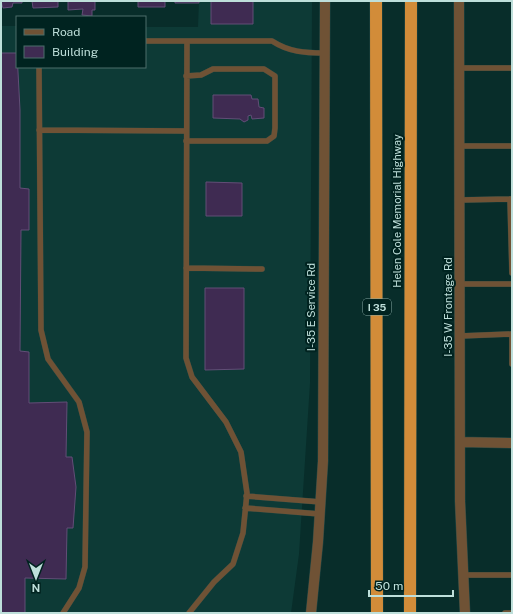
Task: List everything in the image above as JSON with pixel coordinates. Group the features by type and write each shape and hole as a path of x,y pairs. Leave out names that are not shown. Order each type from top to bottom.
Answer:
{"highway":[{"name":"Helen Cole Memorial Highway","path":"376,1 377,613"},
{"name":"Helen Cole Memorial Highway","path":"410,613 411,1"}],"street":[{"name":"I-35 E Service Rd","path":"311,613 323,462 325,1"},
{"name":"I-35 W Frontage Rd","path":"460,1 460,501 465,613"},
{"path":"460,442 512,443"}],"lane":[{"path":"146,41 272,41 283,48 303,53 324,52"},
{"path":"187,42 186,358 192,377 226,422 241,452 246,496 243,533 233,564 214,582 189,613"},
{"path":"38,68 40,330 48,359 79,402 87,432 86,567 79,588 63,613"},
{"path":"460,68 512,68"},
{"path":"186,76 201,75 213,69 264,69 270,71 275,76 274,136 267,141 186,141"},
{"path":"39,130 186,131"},
{"path":"460,146 512,146"},
{"path":"460,200 511,199 512,273"},
{"path":"186,268 262,269"},
{"path":"460,284 512,284"},
{"path":"460,336 512,334 512,364"},
{"path":"246,496 321,502"},
{"path":"245,508 320,514"},
{"path":"463,575 512,575"},
{"path":"505,613 512,613"}],"shaded area":[{"path":"199,1 312,1 310,383 299,554 291,613 1,613 1,26 16,26 16,68 146,68 146,27 198,27"}],"building":[{"path":"1,1 22,1 22,3 13,3 12,7 3,8"},
{"path":"32,1 58,1 58,7 33,8"},
{"path":"68,1 95,1 95,10 92,10 92,16 82,15 83,9 68,10"},
{"path":"138,1 165,1 165,7 138,7"},
{"path":"175,1 199,1 199,3 175,3"},
{"path":"211,1 253,1 253,24 211,24"},
{"path":"1,53 16,53 20,110 20,188 29,189 29,230 21,230 20,351 29,352 29,403 67,402 66,457 72,457 76,487 73,528 67,528 66,579 25,578 25,613 1,613"},
{"path":"213,95 251,95 252,99 258,99 259,107 264,108 264,118 252,119 251,115 248,116 248,120 244,122 240,119 213,118"},
{"path":"206,182 242,183 242,216 206,216"},
{"path":"205,288 244,288 244,369 205,370"}]}
